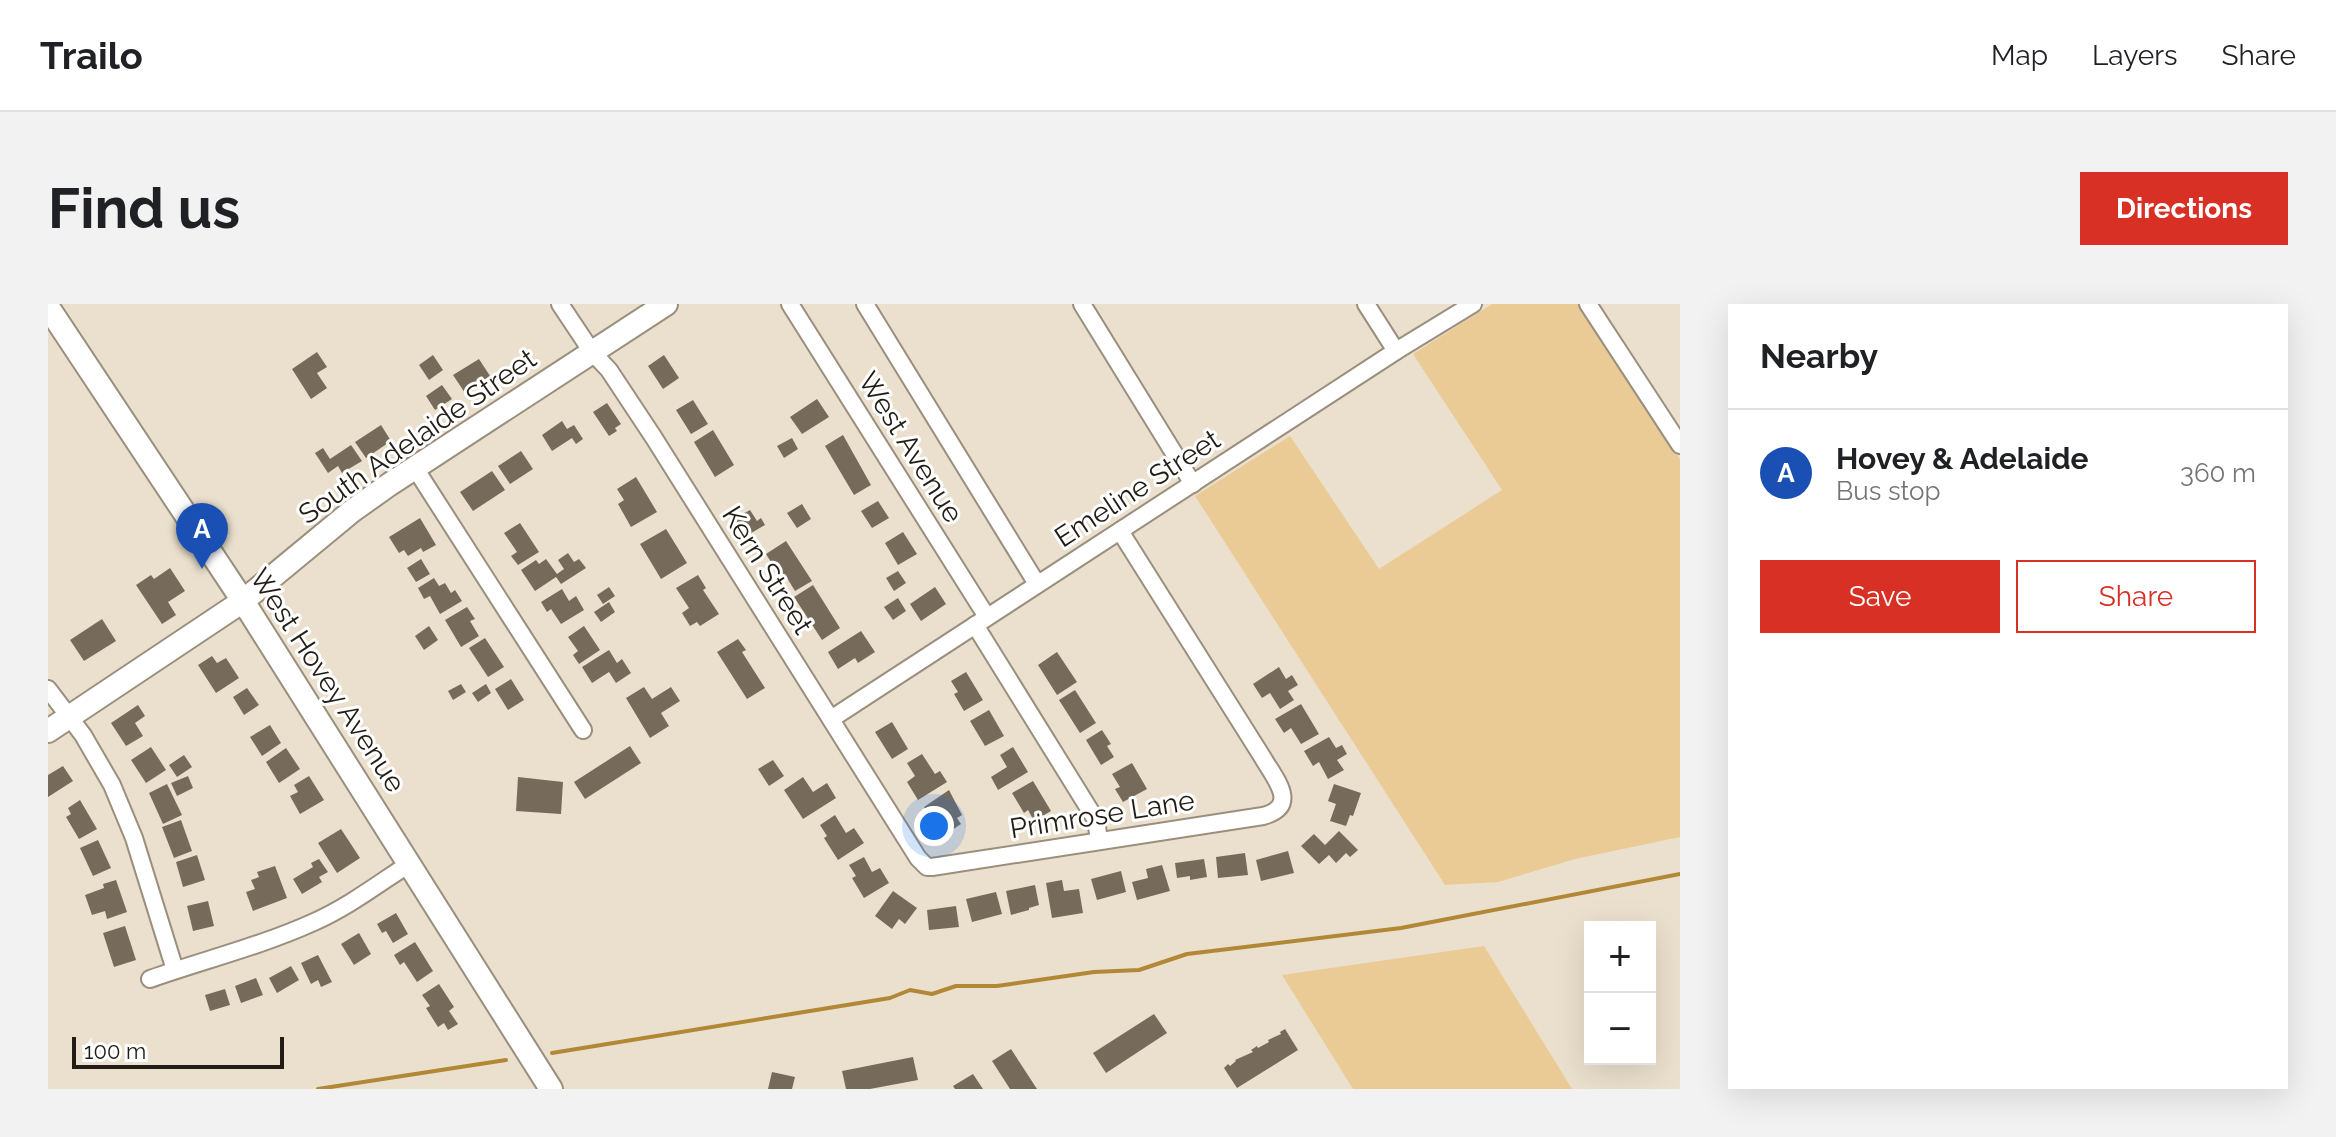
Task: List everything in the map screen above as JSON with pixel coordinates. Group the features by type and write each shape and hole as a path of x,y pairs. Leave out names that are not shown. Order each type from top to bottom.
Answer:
{"main road":[{"name":"South Adelaide Street","path":"48,731 243,601 352,511 666,304"},
{"name":"West Hovey Avenue","path":"48,307 243,601 551,1089"}],"street":[{"name":"Kern Street","path":"560,304 654,438 918,858 927,867"},
{"name":"West Avenue","path":"790,304 981,621 1096,820 1099,840"},
{"path":"865,304 1037,584"},
{"path":"1082,304 1193,484"},
{"path":"1366,304 1396,351"},
{"name":"Emeline Street","path":"831,719 1473,304"},
{"path":"1588,304 1680,445"},
{"path":"415,468 583,730"},
{"name":"Primrose Lane","path":"927,867 1263,816 1272,814 1281,805 1284,799 1282,791 1263,758 1120,531"},
{"path":"48,689 83,735 112,785 134,838 175,970"},
{"path":"150,979 314,922 409,864"}],"shaded area":[{"path":"1492,304 1581,304 1680,459 1680,837 1575,859 1498,882 1445,885 1195,496 1290,436 1379,569 1502,490 1413,354"},
{"path":"1484,946 1572,1089 1353,1089 1282,975"}],"building":[{"path":"317,352 327,367 317,373 327,388 311,399 292,369"},
{"path":"433,355 443,370 429,380 419,365"},
{"path":"664,355 679,378 663,389 648,366"},
{"path":"479,359 490,376 465,393 453,375"},
{"path":"442,385 452,399 435,410 426,396"},
{"path":"817,399 829,417 802,434 790,417"},
{"path":"693,400 708,424 691,434 676,410"},
{"path":"607,403 621,424 609,436 593,412"},
{"path":"562,421 567,429 574,425 583,439 576,444 572,438 552,451 542,435"},
{"path":"381,425 391,441 366,458 355,442"},
{"path":"713,430 734,465 715,477 694,442"},
{"path":"843,435 871,485 854,495 825,446"},
{"path":"792,438 798,449 784,458 777,446"},
{"path":"351,445 362,461 342,473 338,466 328,473 315,453 323,448 330,459"},
{"path":"521,451 533,469 510,484 498,466"},
{"path":"492,471 505,490 473,511 460,492"},
{"path":"636,477 657,512 631,527 618,504 624,500 617,489"},
{"path":"878,501 889,518 872,528 861,511"},
{"path":"802,504 811,519 797,528 787,513"},
{"path":"750,510 757,521 761,518 765,525 741,539 730,521"},
{"path":"420,518 436,545 423,552 421,548 408,556 404,550 399,553 389,537"},
{"path":"520,523 539,552 518,565 511,556 517,552 504,533"},
{"path":"666,529 687,563 661,579 640,544"},
{"path":"903,532 917,554 898,565 885,543"},
{"path":"786,541 812,581 795,591 787,578 783,581 766,554"},
{"path":"568,553 574,562 579,559 586,568 561,584 556,577 535,591 521,570 536,560 539,564 546,559 557,574 564,569 558,560"},
{"path":"421,559 430,574 416,582 407,568"},
{"path":"170,568 185,591 168,602 176,615 162,624 136,585 151,575 154,579"},
{"path":"898,571 906,583 894,591 886,578"},
{"path":"698,575 706,588 703,590 719,614 700,626 697,622 690,626 682,613 689,608 676,588"},
{"path":"434,578 439,586 445,583 451,593 455,590 462,601 440,614 430,596 424,599 418,588"},
{"path":"813,585 840,628 822,640 794,597"},
{"path":"609,587 615,596 603,604 597,595"},
{"path":"935,587 946,604 921,621 910,604"},
{"path":"562,589 569,601 576,596 584,610 561,624 551,609 547,612 541,602"},
{"path":"898,598 906,611 893,620 884,607"},
{"path":"609,602 615,612 601,622 594,612"},
{"path":"467,607 475,619 470,621 479,636 461,647 445,620"},
{"path":"102,619 116,641 84,661 70,640"},
{"path":"429,626 438,640 424,650 415,636"},
{"path":"584,626 600,650 579,664 573,655 578,651 568,637"},
{"path":"861,631 875,652 858,663 855,658 838,669 828,652"},
{"path":"485,638 504,667 488,677 469,648"},
{"path":"738,639 746,650 742,652 765,688 747,699 717,652"},
{"path":"609,650 617,663 622,659 631,673 616,683 609,672 592,683 582,667"},
{"path":"1057,652 1077,682 1057,695 1038,665"},
{"path":"212,656 217,663 226,658 239,678 216,693 198,665"},
{"path":"1279,667 1286,679 1292,675 1298,685 1288,691 1294,700 1280,709 1270,693 1262,698 1253,684"},
{"path":"966,672 983,700 964,711 954,694 958,692 951,681"},
{"path":"511,679 524,700 508,710 495,689"},
{"path":"461,684 466,692 453,700 448,691"},
{"path":"486,684 491,693 478,702 472,693"},
{"path":"644,687 652,699 671,687 680,701 661,713 669,726 650,738 626,698"},
{"path":"247,688 259,705 244,715 233,697"},
{"path":"1075,690 1096,723 1080,733 1059,700"},
{"path":"1301,704 1319,734 1301,744 1291,728 1284,733 1275,719"},
{"path":"138,705 145,716 135,723 143,736 126,746 111,723"},
{"path":"989,710 1004,736 985,746 970,721"},
{"path":"892,722 908,749 892,759 875,732"},
{"path":"270,725 281,743 262,756 250,737"},
{"path":"1102,730 1111,744 1107,746 1114,757 1101,765 1086,740"},
{"path":"1329,737 1336,748 1342,745 1347,754 1337,760 1344,770 1328,779 1319,762 1313,766 1304,751"},
{"path":"630,746 641,763 585,799 574,782"},
{"path":"151,747 166,770 146,783 131,760"},
{"path":"1013,747 1028,772 998,790 991,777 1007,767 1000,755"},
{"path":"286,748 300,769 279,783 266,762"},
{"path":"922,754 935,774 940,771 947,782 918,800 907,782 915,776 907,763"},
{"path":"184,755 192,767 177,777 169,765"},
{"path":"773,760 784,776 769,786 758,769"},
{"path":"1132,763 1147,789 1123,802 1115,789 1120,787 1112,774"},
{"path":"63,766 73,781 48,797 48,775"},
{"path":"188,776 193,788 177,796 171,783"},
{"path":"309,776 324,800 300,814 290,796 298,792 294,785"},
{"path":"518,777 563,782 561,814 516,811"},
{"path":"803,777 813,792 827,783 836,798 803,819 784,790"},
{"path":"1033,781 1051,811 1034,821 1028,810 1024,813 1012,793"},
{"path":"167,784 182,815 163,824 149,793"},
{"path":"1334,784 1361,793 1346,826 1330,821 1336,804 1328,801"},
{"path":"949,790 962,815 957,818 961,824 943,836 924,807"},
{"path":"80,800 97,829 79,839 66,817 71,814 68,808"},
{"path":"835,815 846,833 854,828 864,843 838,860 820,825"},
{"path":"181,820 192,851 174,858 162,827"},
{"path":"341,829 360,858 337,873 318,843"},
{"path":"1339,831 1358,850 1350,857 1346,853 1336,863 1329,855 1319,864 1301,846 1314,834 1325,845"},
{"path":"98,840 111,868 93,876 80,848"},
{"path":"1288,851 1294,873 1261,881 1256,860"},
{"path":"1245,853 1248,875 1218,878 1216,857"},
{"path":"197,855 205,880 183,887 176,862"},
{"path":"864,857 872,872 880,868 889,883 864,898 852,878 856,876 849,865"},
{"path":"319,859 328,872 319,877 322,882 302,894 293,879 313,867 311,863"},
{"path":"1204,859 1207,877 1190,880 1190,876 1177,878 1175,863"},
{"path":"1162,865 1170,891 1137,900 1132,882 1148,878 1146,869"},
{"path":"275,866 287,898 253,911 246,892 255,889 251,880 259,877 257,872"},
{"path":"1121,871 1126,892 1097,900 1091,879"},
{"path":"116,880 127,912 107,919 105,911 92,915 85,895"},
{"path":"1062,880 1064,891 1079,889 1083,913 1052,918 1046,883"},
{"path":"1035,885 1039,905 1011,915 1006,891"},
{"path":"893,891 917,908 905,924 899,919 892,929 875,916"},
{"path":"996,892 1002,914 972,922 966,899"},
{"path":"208,901 214,926 193,931 187,906"},
{"path":"956,906 959,927 929,930 927,910"},
{"path":"396,913 408,934 393,943 377,924"},
{"path":"125,926 136,960 114,967 103,933"},
{"path":"359,933 371,954 354,965 341,944"},
{"path":"415,942 433,971 417,982 404,962 400,965 394,955"},
{"path":"318,955 332,982 321,987 318,980 311,984 301,963"},
{"path":"291,966 299,980 277,993 269,978"},
{"path":"256,978 263,995 241,1003 235,986"},
{"path":"439,984 454,1007 449,1011 458,1024 448,1030 444,1023 438,1027 422,995"},
{"path":"225,989 230,1005 210,1011 205,995"},
{"path":"1154,1014 1167,1033 1106,1073 1093,1053"},
{"path":"1285,1029 1298,1050 1237,1088 1224,1068"},
{"path":"1011,1049 1037,1089 1010,1089 992,1061"},
{"path":"913,1057 918,1080 870,1089 846,1089 842,1071"},
{"path":"772,1072 795,1077 792,1089 768,1089"},
{"path":"973,1074 983,1089 955,1089 953,1086"}],"waterway":[{"path":"552,1053 890,998 910,990 932,994 956,986 997,986 1094,972 1139,970 1187,954 1401,928 1680,874"},
{"path":"318,1089 506,1060"}],"place":[{"name":"Hovey & Adelaide","path":"202,569"}]}
